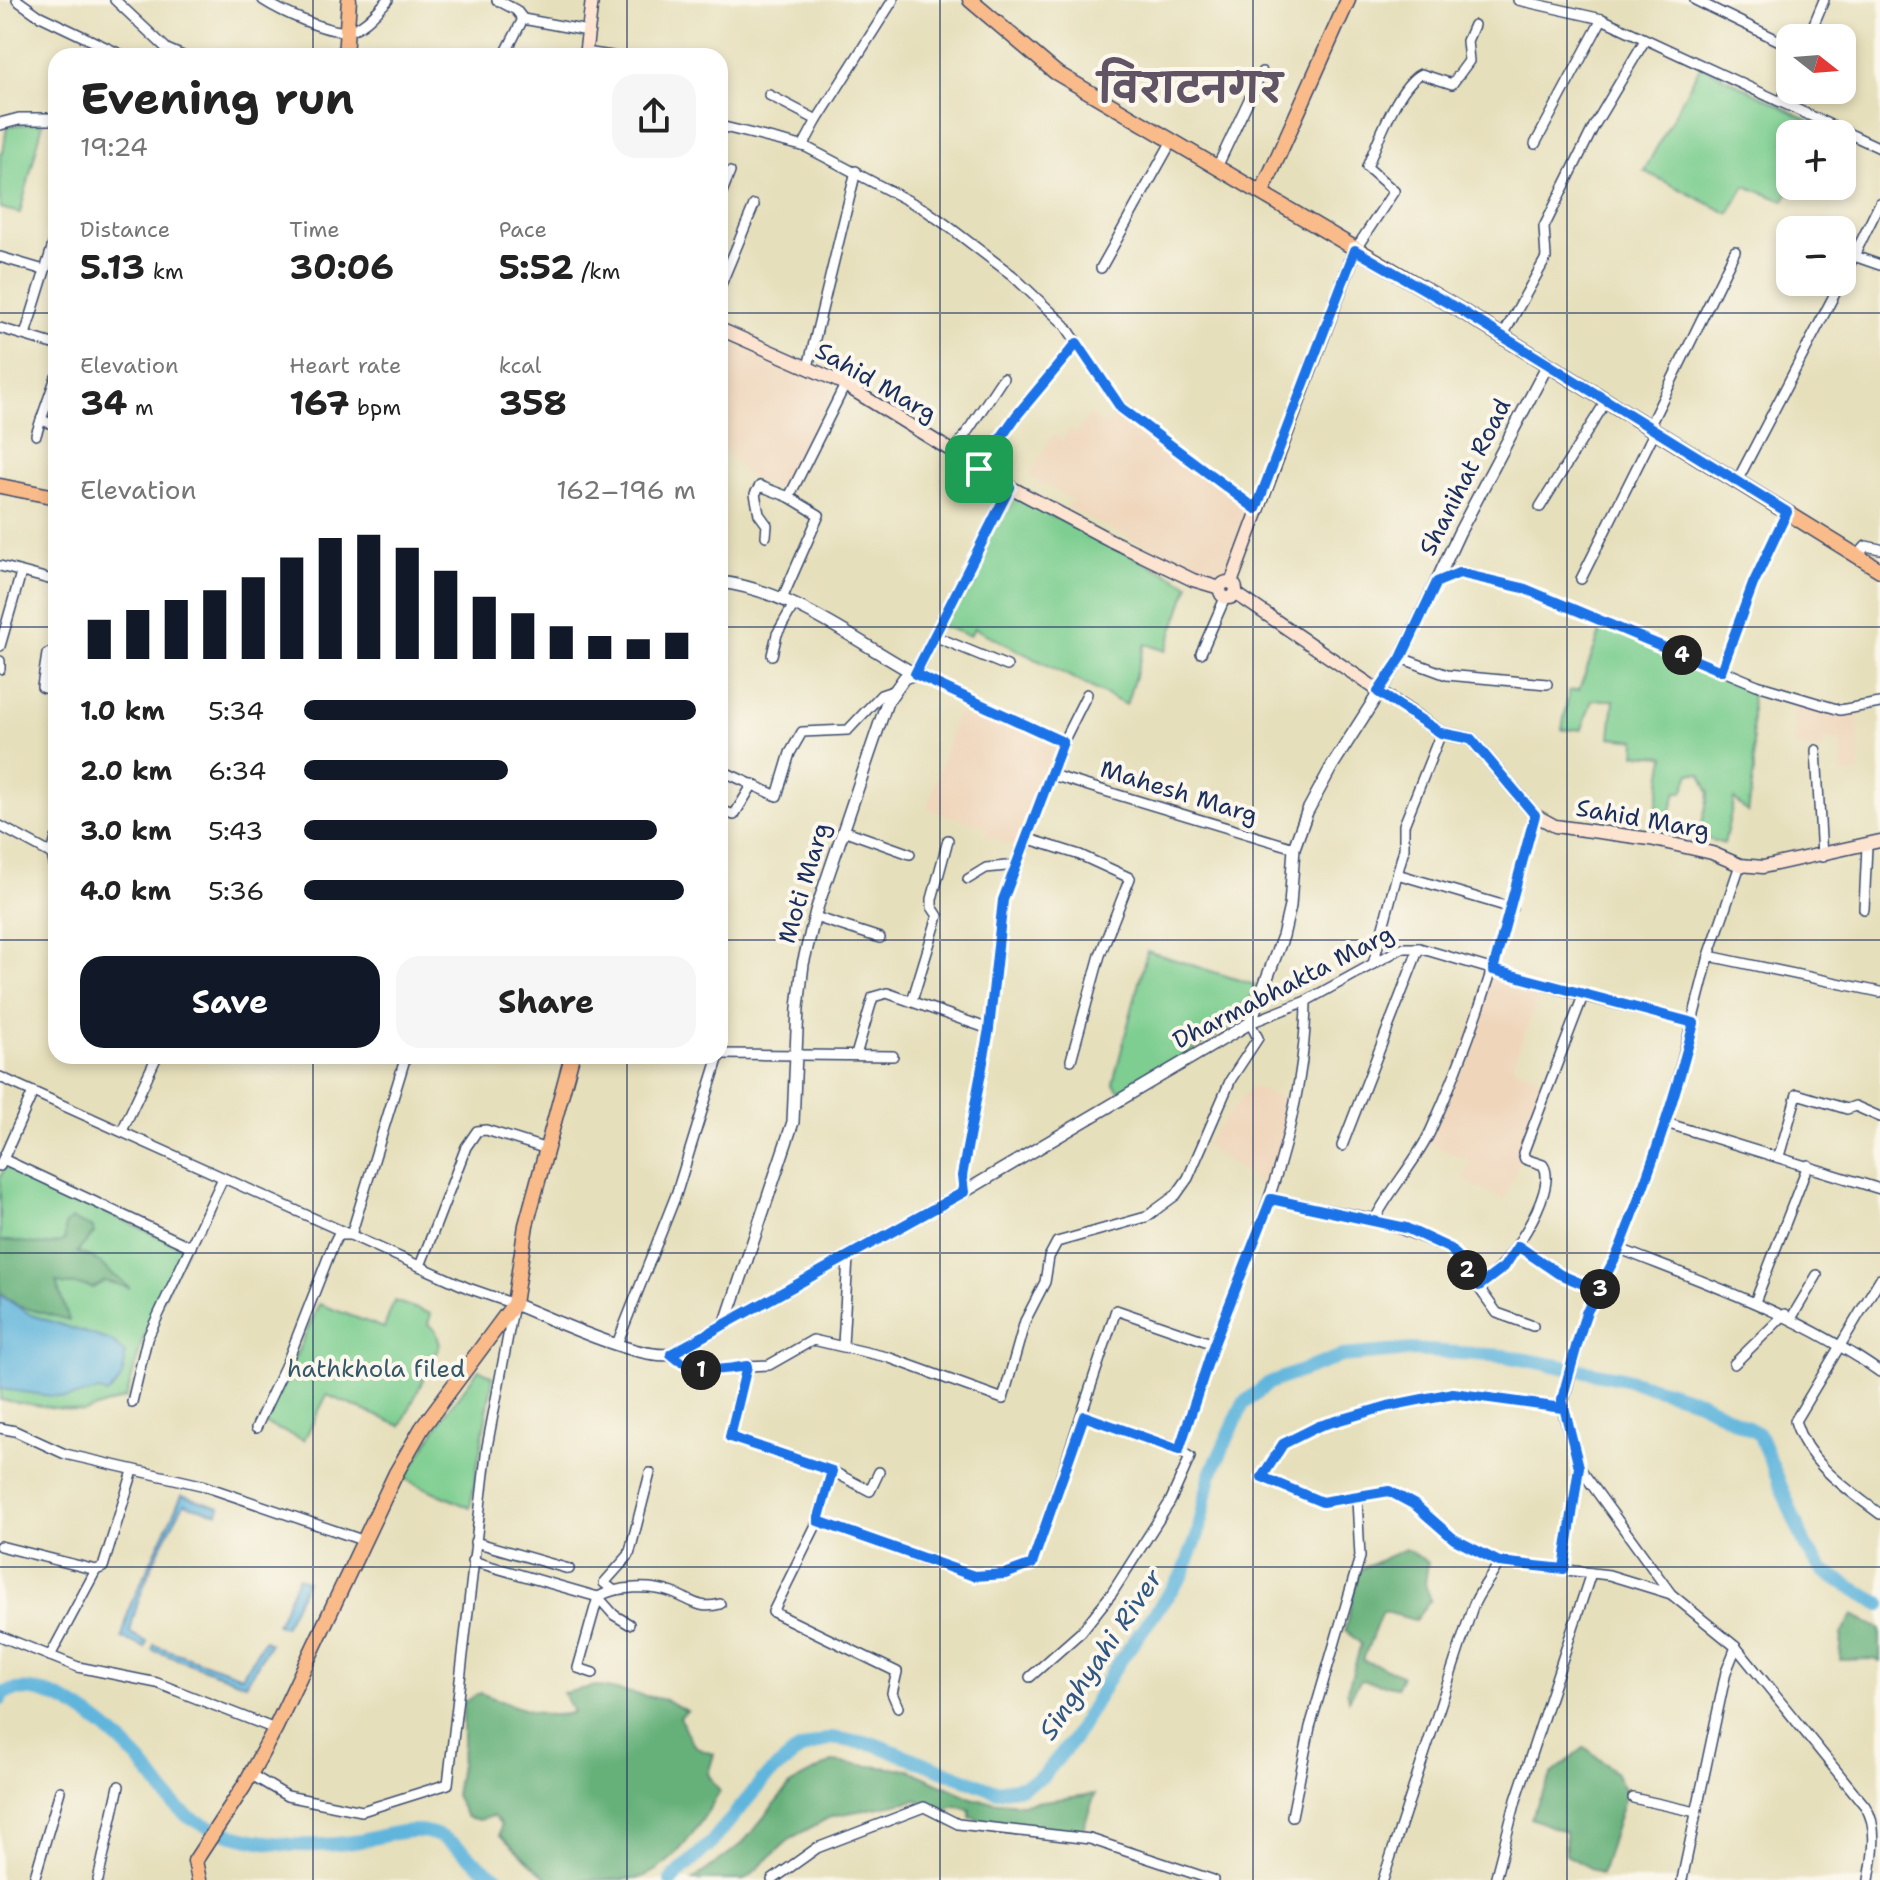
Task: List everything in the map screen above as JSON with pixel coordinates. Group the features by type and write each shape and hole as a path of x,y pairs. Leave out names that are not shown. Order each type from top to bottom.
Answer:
{"main road":[{"path":"345,48 349,0"},
{"path":"586,48 592,0"},
{"path":"970,0 1055,72 1218,165 1880,570"},
{"path":"1262,192 1348,0"},
{"path":"1228,590 1355,250"},
{"name":"Sahid Marg","path":"728,332 845,385 1010,487 1193,580 1228,590 1441,733 1471,739 1535,815 1555,826 1650,839 1712,853 1740,865 1763,867 1822,857 1880,841"},
{"path":"0,486 48,495"},
{"path":"199,1880 195,1861 201,1848 247,1780 275,1729 422,1428 514,1304 526,1225 570,1064"}],"street":[{"path":"17,0 38,15 107,48"},
{"path":"115,0 166,48"},
{"path":"263,0 300,19 346,31 366,23 388,0"},
{"path":"497,0 516,10 523,19 588,31"},
{"path":"803,146 893,0"},
{"path":"1518,0 1602,19 1776,98"},
{"path":"1695,0 1776,39"},
{"path":"1814,24 1824,0"},
{"path":"508,48 523,19"},
{"path":"1535,144 1602,19"},
{"path":"1355,250 1394,191 1367,167 1398,103 1411,79 1421,74 1452,84 1469,61 1467,41 1474,25"},
{"path":"1502,337 1546,258 1544,227 1594,126 1645,40"},
{"path":"1218,165 1262,72"},
{"path":"769,95 817,120"},
{"path":"1788,104 1880,148"},
{"path":"0,124 19,119 48,119"},
{"path":"728,128 803,146 924,209 970,242 1065,325 1121,408 1256,509"},
{"path":"1101,268 1173,139"},
{"path":"808,367 856,171"},
{"path":"728,177 730,172"},
{"path":"728,268 754,205"},
{"path":"1856,252 1879,207"},
{"path":"1581,579 1735,251"},
{"path":"0,257 44,270"},
{"path":"1856,257 1880,265"},
{"path":"25,335 48,258"},
{"path":"1736,483 1834,296"},
{"path":"0,328 48,342"},
{"path":"979,469 1017,415 1077,343"},
{"name":"Shanihat Road","path":"1250,1023 1283,936 1290,906 1294,848 1307,812 1332,766 1401,658 1547,366"},
{"path":"953,453 1003,378"},
{"path":"789,497 845,385"},
{"path":"36,435 48,400"},
{"path":"1540,507 1605,403"},
{"path":"41,420 48,422"},
{"path":"766,536 767,525 758,511 756,491 763,486 789,497 819,517 787,602 772,655"},
{"path":"728,773 777,796 790,753 802,732 848,730 881,695 893,691 904,678 915,674 1010,487"},
{"path":"1721,671 1753,584 1787,512"},
{"path":"1857,556 1866,546 1880,549"},
{"path":"0,566 48,579"},
{"path":"0,646 21,573"},
{"path":"1437,582 1459,573 1523,588 1721,671 1840,710 1880,703"},
{"path":"728,583 754,587 787,602 915,674 1063,742"},
{"path":"1201,653 1228,590"},
{"path":"934,636 1007,666"},
{"path":"48,654 42,687 48,689"},
{"path":"1401,658 1447,675 1547,684"},
{"path":"0,661 0,669"},
{"name":"Moti Marg","path":"726,1322 793,1122 803,964 815,917 893,691"},
{"path":"964,1192 962,1176 989,1029 1003,900 1063,742 1087,694"},
{"path":"1373,964 1404,849 1404,825 1441,733"},
{"path":"1816,750 1822,857"},
{"name":"Mahesh Marg","path":"1052,775 1294,848"},
{"path":"728,813 734,815 753,784"},
{"path":"1375,1219 1429,1134 1493,970 1535,815"},
{"path":"0,826 48,852"},
{"path":"843,830 910,854"},
{"path":"1026,838 1080,855 1130,878 1100,955 1071,1060"},
{"path":"912,1001 938,916 932,907 932,899 948,840"},
{"path":"1864,909 1867,846"},
{"path":"968,879 986,868 1016,865"},
{"path":"1740,865 1709,956 1666,1123 1620,1249 1586,1313 1562,1404 1579,1467 1671,1594 1736,1647 1872,1816 1869,1880"},
{"path":"1397,874 1512,908"},
{"path":"815,917 880,938"},
{"name":"Dharmabhakta Marg","path":"671,1354 964,1192 1250,1023 1306,1001 1402,948 1419,948 1583,996 1694,1023"},
{"path":"1342,1146 1419,948"},
{"path":"1709,956 1880,992"},
{"path":"856,1055 873,997 887,993 989,1029"},
{"path":"1479,1286 1504,1267 1518,1246 1547,1179 1543,1165 1525,1159 1523,1153 1583,996"},
{"path":"1179,1450 1214,1344 1271,1199 1295,1110 1305,1052 1306,1001"},
{"path":"0,1077 420,1266 617,1344 653,1355 671,1354 683,1366 707,1371 769,1365 813,1340 887,1357 1003,1399 1025,1321 1045,1282 1049,1257 1057,1242 1146,1217 1176,1195 1188,1178 1231,1079 1258,1038 1250,1023"},
{"path":"728,1055 893,1056"},
{"path":"122,1131 153,1064"},
{"path":"351,1235 404,1064"},
{"path":"617,1344 676,1195 717,1064"},
{"path":"33,1092 1,1162 191,1247"},
{"path":"1779,1156 1797,1094 1847,1109 1855,1106 1880,1117"},
{"path":"1666,1123 1880,1189"},
{"path":"420,1266 466,1147 477,1131 486,1130 547,1149"},
{"path":"1755,1302 1808,1165"},
{"path":"132,1402 147,1339 223,1178"},
{"path":"1271,1199 1375,1219 1451,1249 1497,1313 1533,1326"},
{"path":"256,1428 288,1360 333,1245 338,1235 351,1235"},
{"path":"1518,1246 1559,1274 1599,1291"},
{"path":"1620,1249 1788,1316 1841,1344 1880,1372"},
{"path":"843,1345 848,1257"},
{"path":"1734,1364 1788,1316 1817,1275"},
{"path":"1880,1279 1795,1421 1827,1472 1880,1514"},
{"path":"247,1780 287,1796 362,1811 448,1784 487,1447 514,1304"},
{"path":"818,1521 970,1575 1005,1574 1032,1564 1084,1416 1116,1310 1214,1344"},
{"path":"747,1366 730,1437 832,1471 870,1491 879,1472"},
{"path":"1562,1404 1453,1393 1388,1406 1319,1426 1283,1444 1262,1477 1322,1502 1357,1499 1389,1491 1415,1505 1454,1539 1499,1562 1609,1575 1671,1594"},
{"path":"1030,1677 1081,1632 1112,1593 1170,1502 1190,1457 1179,1450 1084,1416"},
{"path":"0,1428 15,1431 65,1454 201,1485 365,1541"},
{"path":"1564,1569 1579,1467"},
{"path":"0,1546 96,1570 103,1567 133,1471"},
{"path":"832,1471 818,1521 773,1612 897,1672 892,1693 898,1707"},
{"path":"593,1673 578,1668 598,1597 629,1555 650,1473"},
{"path":"1292,1816 1310,1727 1360,1557 1357,1499"},
{"path":"475,1542 569,1569"},
{"path":"472,1561 598,1597 614,1615 629,1624"},
{"path":"1383,1880 1472,1609 1480,1589 1492,1578 1499,1562"},
{"path":"50,1656 96,1570"},
{"path":"1495,1880 1516,1800 1591,1573"},
{"path":"608,1586 669,1591 705,1608 720,1604"},
{"path":"0,1636 78,1667 157,1683 275,1729"},
{"path":"1682,1880 1726,1672 1736,1647"},
{"path":"98,1880 119,1786"},
{"path":"34,1880 60,1791"},
{"path":"1633,1798 1696,1812"},
{"path":"772,1880 817,1848 924,1807 958,1824 1090,1839 1213,1880"}],"shaded area":[{"path":"728,341 835,385 786,494 750,477 728,454"},
{"path":"1116,414 1250,510 1223,575 1215,579 1068,508 1072,499 1029,476 1053,435 1062,441 1070,429 1076,433 1089,416 1106,427"},
{"path":"1794,699 1858,709 1859,773 1842,775 1841,742 1824,741 1823,749 1795,747"},
{"path":"968,704 1054,747 1019,847 985,836 987,827 927,809 957,713 964,714"},
{"path":"1493,970 1543,985 1512,1067 1550,1081 1505,1199 1463,1181 1471,1162 1425,1141"},
{"path":"1252,1086 1293,1103 1270,1186 1260,1184 1205,1144"}],"green space":[{"path":"1701,65 1808,120 1776,120 1776,198 1745,186 1729,214 1644,171"},
{"path":"43,123 20,213 0,208 0,153 3,153 7,126"},
{"path":"1010,495 1189,584 1166,651 1145,644 1126,705 974,628 970,636 941,626"},
{"path":"1603,625 1751,687 1754,772 1748,813 1734,799 1724,844 1699,836 1709,793 1701,774 1690,773 1683,792 1676,792 1665,831 1653,829 1665,756 1635,754 1636,740 1610,737 1614,700 1592,700 1582,729 1562,730 1569,691 1579,690"},
{"path":"1147,951 1255,985 1246,1010 1232,1027 1121,1093 1113,1083"},
{"path":"5,1166 186,1249 143,1339 126,1398 84,1412 0,1400 0,1179"},
{"path":"71,1219 93,1228 94,1233 77,1252 93,1258 130,1288 105,1281 93,1288 56,1282 69,1320 18,1306 0,1292 0,1241 41,1245 57,1243 65,1240 65,1225"},
{"name":"hathkhola filed","path":"394,1301 431,1314 428,1324 436,1331 440,1345 401,1426 327,1395 304,1440 265,1424 319,1304 384,1328"},
{"path":"479,1369 493,1377 470,1508 405,1479 447,1411"},
{"path":"1405,1549 1428,1562 1425,1584 1431,1600 1415,1620 1382,1611 1363,1660 1402,1675 1397,1687 1361,1680 1348,1700 1347,1692 1361,1644 1345,1630 1359,1570"},
{"path":"1853,1615 1880,1629 1880,1662 1873,1659 1840,1660 1842,1634"},
{"path":"596,1686 666,1700 687,1711 680,1717 688,1737 696,1746 714,1754 708,1774 720,1792 675,1855 650,1873 636,1879 549,1880 500,1835 501,1824 493,1816 479,1820 466,1817 455,1795 463,1747 463,1703 480,1693 526,1710 562,1715 573,1712 563,1693"},
{"path":"1585,1747 1615,1772 1626,1793 1601,1874 1566,1855 1565,1832 1530,1818 1552,1774"},
{"path":"832,1762 909,1770 976,1800 1021,1804 1095,1794 1082,1832 989,1823 970,1817 970,1810 956,1806 946,1810 917,1800 832,1816 791,1838 745,1880 693,1880 742,1844 791,1784"}],"water":[{"path":"0,1295 31,1315 111,1341 125,1353 123,1371 116,1387 106,1394 100,1391 66,1398 0,1389"},
{"path":"182,1495 220,1507 218,1513 184,1504 167,1534 145,1583 130,1633 147,1642 145,1648 122,1638 130,1606"},
{"path":"298,1577 307,1581 284,1627 277,1624"},
{"path":"264,1640 270,1643 246,1684 152,1650 154,1645 242,1676"}],"waterway":[{"name":"Singhyahi River","path":"671,1880 711,1843 765,1778 799,1750 831,1738 874,1744 996,1791 1022,1787 1043,1776 1073,1740 1112,1672 1183,1574 1198,1534 1210,1476 1243,1404 1269,1383 1342,1356 1412,1350 1505,1356 1622,1378 1699,1401 1759,1434 1806,1547 1823,1571 1880,1604"},
{"name":"Singhyahi River","path":"0,1700 2,1694 20,1690 38,1691 76,1707 125,1746 177,1807 194,1820 214,1828 255,1840 297,1845 339,1844 402,1832 426,1832 447,1840 501,1880"}],"district":[{"name":"विराटनगर","path":"1190,88"}],"route":[{"path":"979,469 1010,487 915,674 1063,742 1003,900 989,1029 962,1176 964,1192 671,1354 683,1366 707,1371 747,1366 730,1437 832,1471 818,1521 876,1538 952,1570 974,1576 1005,1574 1032,1564 1084,1416 1179,1450 1214,1344 1271,1199 1313,1205 1406,1228 1451,1249 1479,1286 1491,1280 1504,1267 1518,1246 1559,1274 1599,1291 1586,1313 1562,1399 1579,1467 1564,1569 1499,1562 1454,1539 1415,1505 1389,1491 1357,1499 1322,1502 1262,1477 1283,1444 1319,1426 1388,1406 1453,1393 1562,1408 1562,1399 1578,1341 1586,1313 1599,1291 1620,1249 1659,1144 1694,1023 1493,970 1535,815 1471,739 1441,733 1378,692 1401,658 1437,582 1459,573 1523,588 1721,671 1753,584 1787,512 1654,433 1460,310 1355,250 1256,509 1121,408 1077,343 1017,415 979,469"}]}
